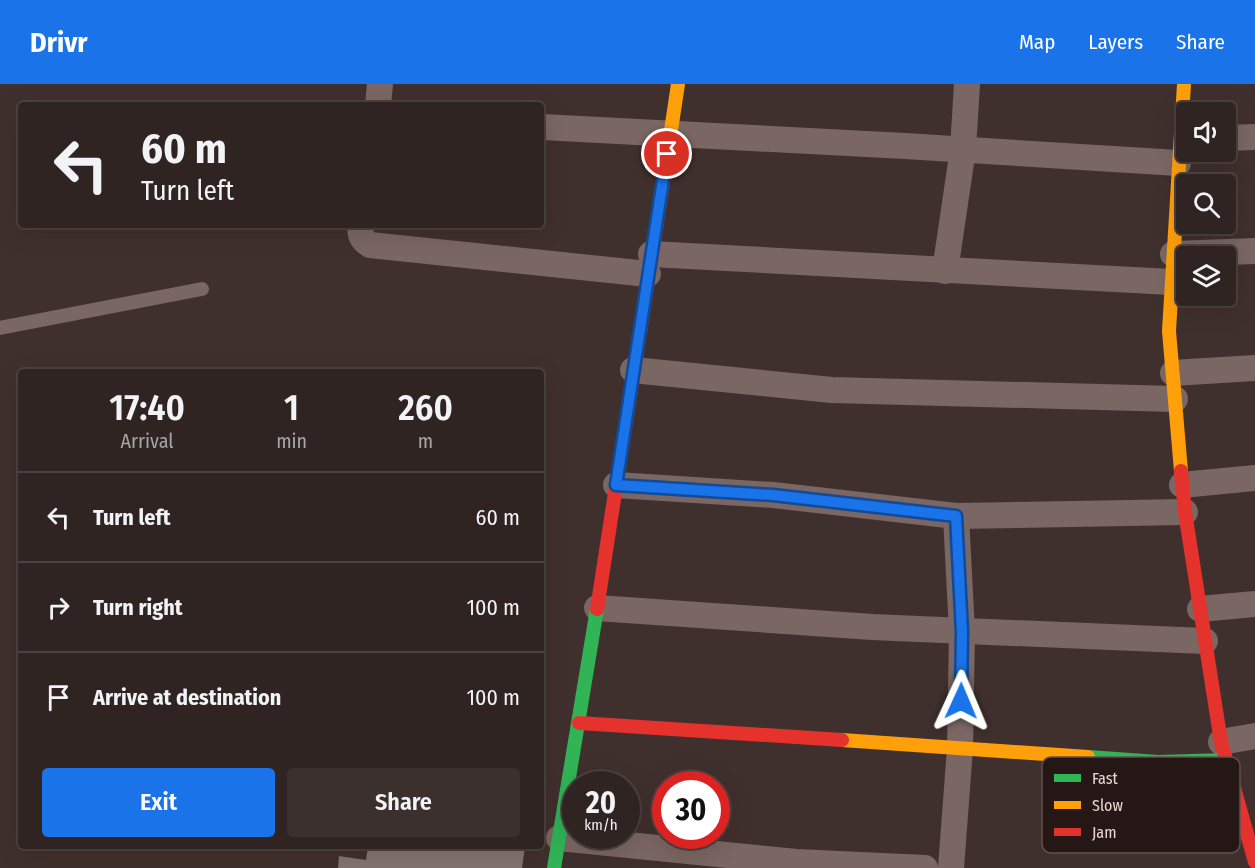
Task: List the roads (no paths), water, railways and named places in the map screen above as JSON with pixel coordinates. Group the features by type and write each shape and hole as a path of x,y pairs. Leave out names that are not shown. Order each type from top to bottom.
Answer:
{"street":[{"path":"378,102 380,84"},
{"path":"554,868 579,723 678,84"},
{"path":"945,271 963,149 967,84"},
{"path":"1183,102 1184,84"},
{"path":"544,127 963,149 1176,147"},
{"path":"1236,138 1255,137"},
{"path":"1180,162 1169,331 1185,512 1226,757"},
{"path":"361,228 361,235 370,245 650,264 945,271 1172,282"},
{"path":"1173,254 1255,251"},
{"path":"1173,373 1255,368"},
{"path":"633,370 832,390 1175,399"},
{"path":"1182,485 1255,478"},
{"path":"616,485 773,495 956,516 1185,512"},
{"path":"951,868 960,748 962,632 956,516"},
{"path":"1200,609 1255,604"},
{"path":"597,608 962,632 1205,641"},
{"path":"579,723 1087,757"},
{"path":"1188,757 1224,751 1255,736"},
{"path":"1240,805 1254,853"},
{"path":"560,838 796,862 925,868"}],"lane":[{"path":"0,328 201,289"}]}
